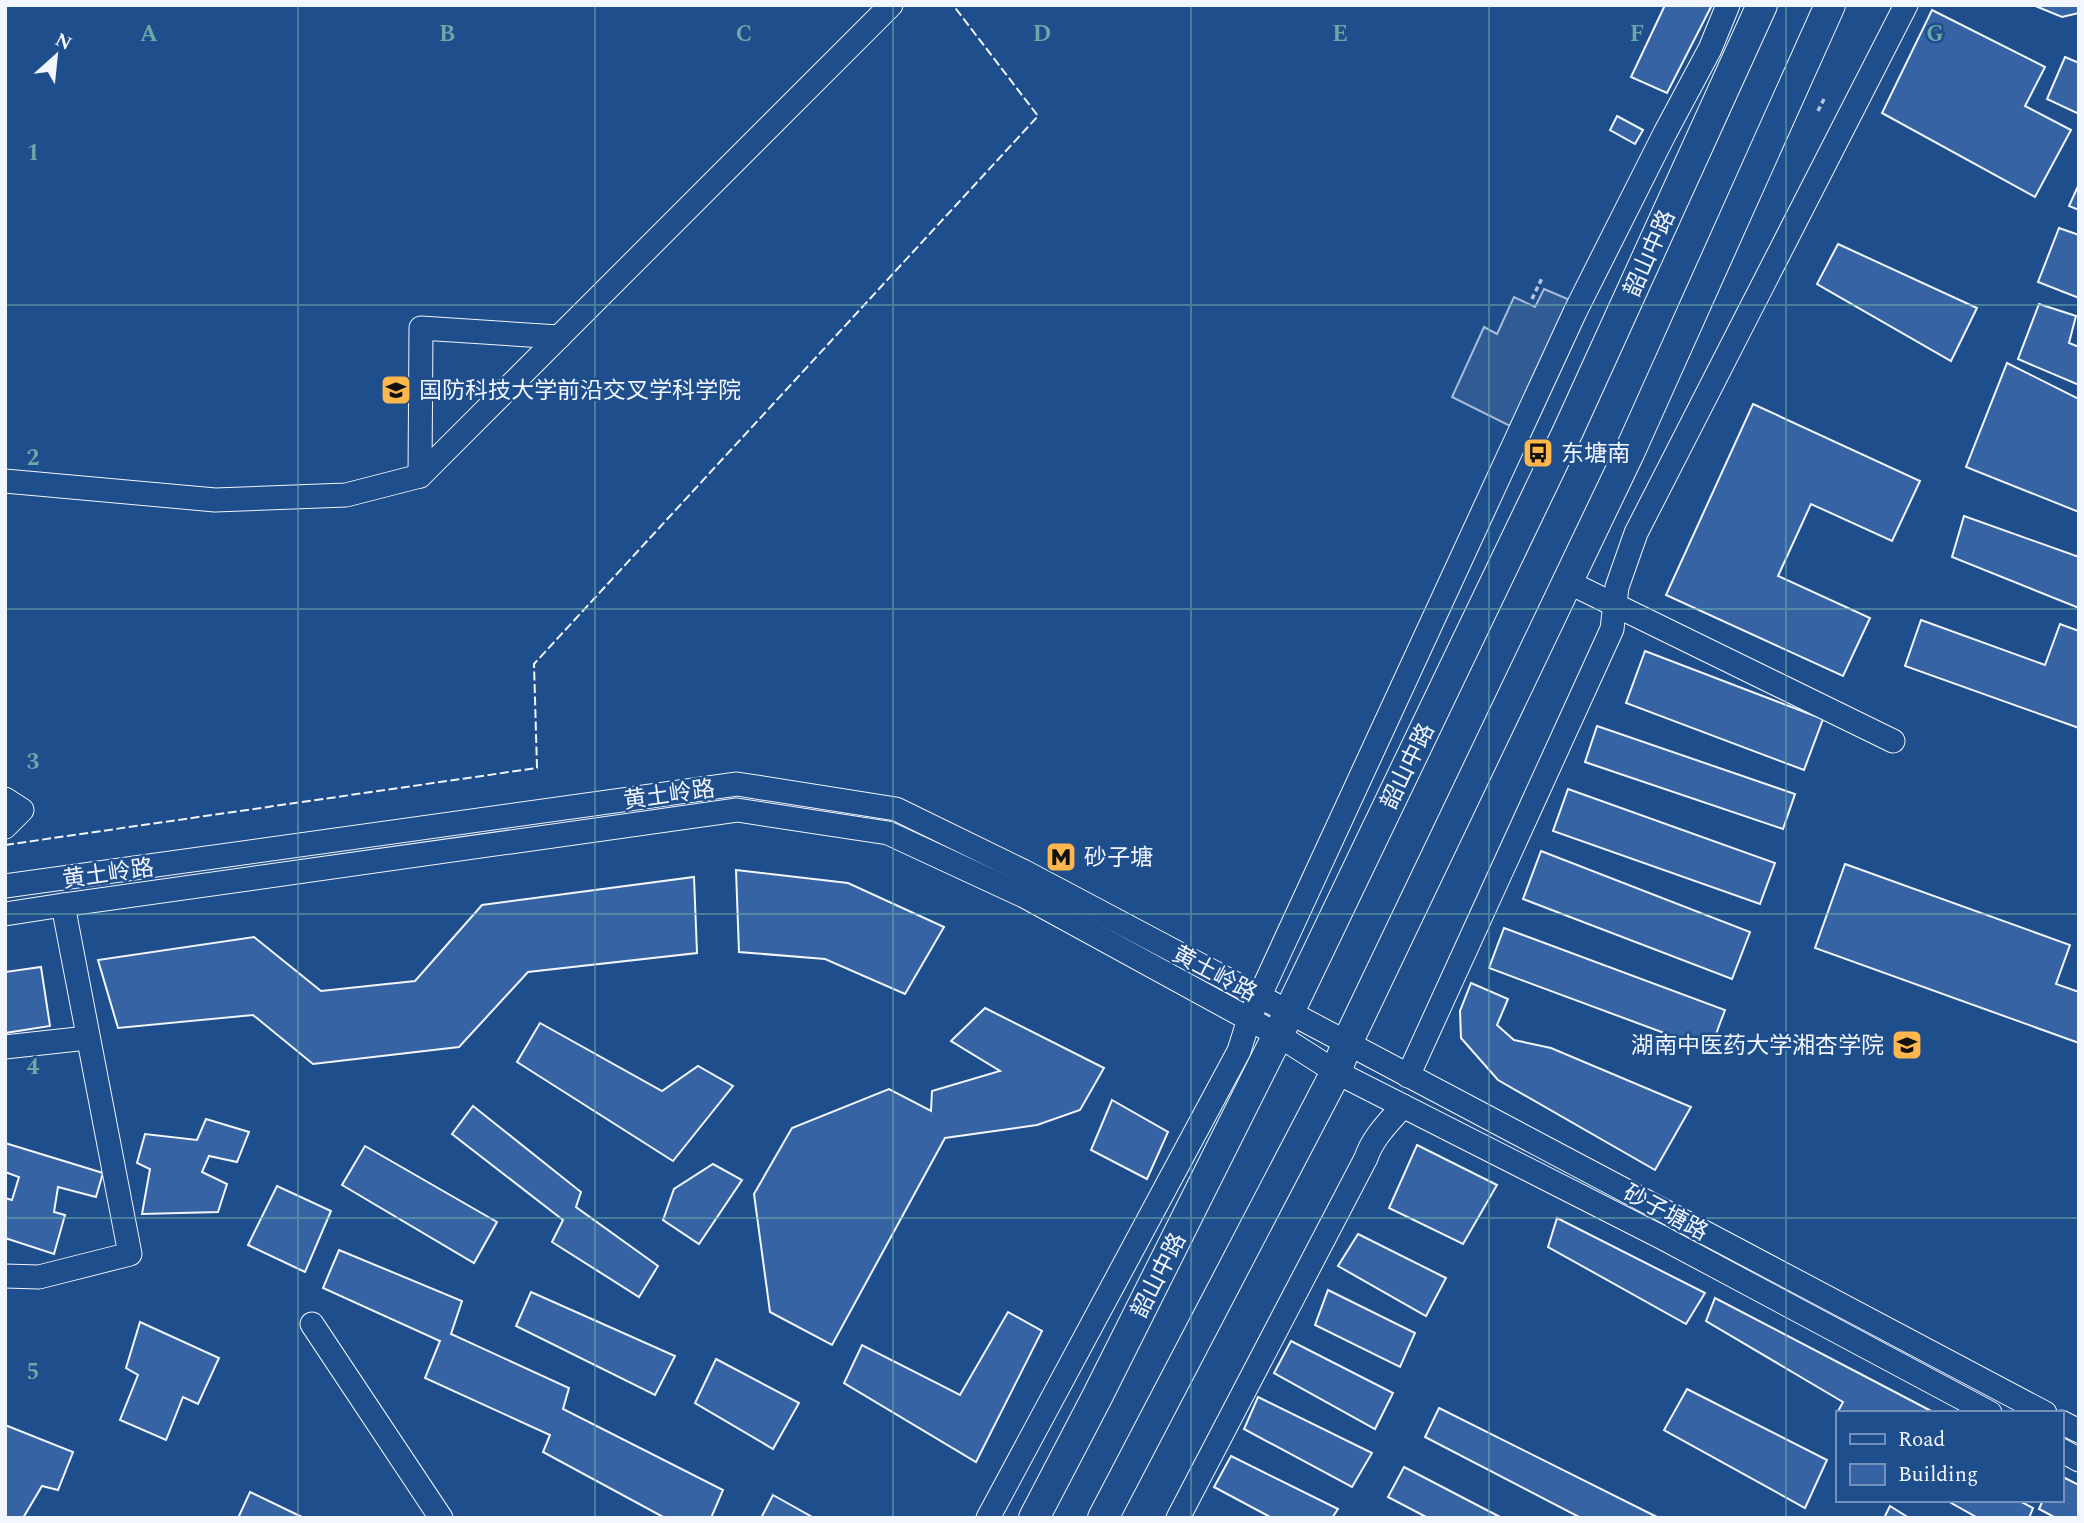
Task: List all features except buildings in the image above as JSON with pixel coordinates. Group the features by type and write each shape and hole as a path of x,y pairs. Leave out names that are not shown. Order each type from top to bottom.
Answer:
{"main road":[{"name":"韶山中路","path":"1034,1518 1283,1023 1569,429 1762,5"},
{"path":"1103,1518 1336,1072 1347,1043 1630,452 1830,5"}],"street":[{"path":"5,481 215,500 346,495 420,476 891,5"},
{"path":"988,1518 1239,1051 1249,1019 1575,312 1710,49 1728,5"},
{"path":"1408,1076 1612,629 1617,587 1636,533 1906,5"},
{"path":"420,476 421,328 559,337"},
{"path":"1568,582 1893,741"},
{"name":"黄土岭路","path":"5,886 737,784 896,808 1023,871 1260,997 1283,1023"},
{"path":"5,799 22,810 5,827"},
{"name":"黄土岭路","path":"5,914 737,810 888,833 1024,896 1249,1019 1283,1023"},
{"path":"5,1276 39,1277 130,1254 63,905"},
{"name":"砂子塘路","path":"1283,1023 1347,1043 2041,1411"},
{"name":"砂子塘路","path":"1283,1023 1336,1072 1661,1237 1986,1411"},
{"path":"5,1047 87,1038"},
{"path":"1178,1518 1370,1147 1403,1106"},
{"path":"312,1324 441,1518"},
{"path":"2063,1423 2079,1431"},
{"path":"2063,1451 2079,1460"}],"path":[{"path":"1818,111 1824,99"},
{"path":"1532,299 1542,278"}],"shaded area":[{"path":"1544,289 1570,300 1510,426 1452,397 1484,327 1497,334 1514,297 1535,307"}],"fence":[{"path":"5,845 537,768 534,664 1038,116 953,5"}],"place":[{"name":"国防科技大学前沿交叉学科学院","path":"396,390"},
{"name":"东塘南","path":"1538,453"},
{"name":"砂子塘","path":"1061,857"},
{"name":"湖南中医药大学湘杏学院","path":"1907,1045"}]}
